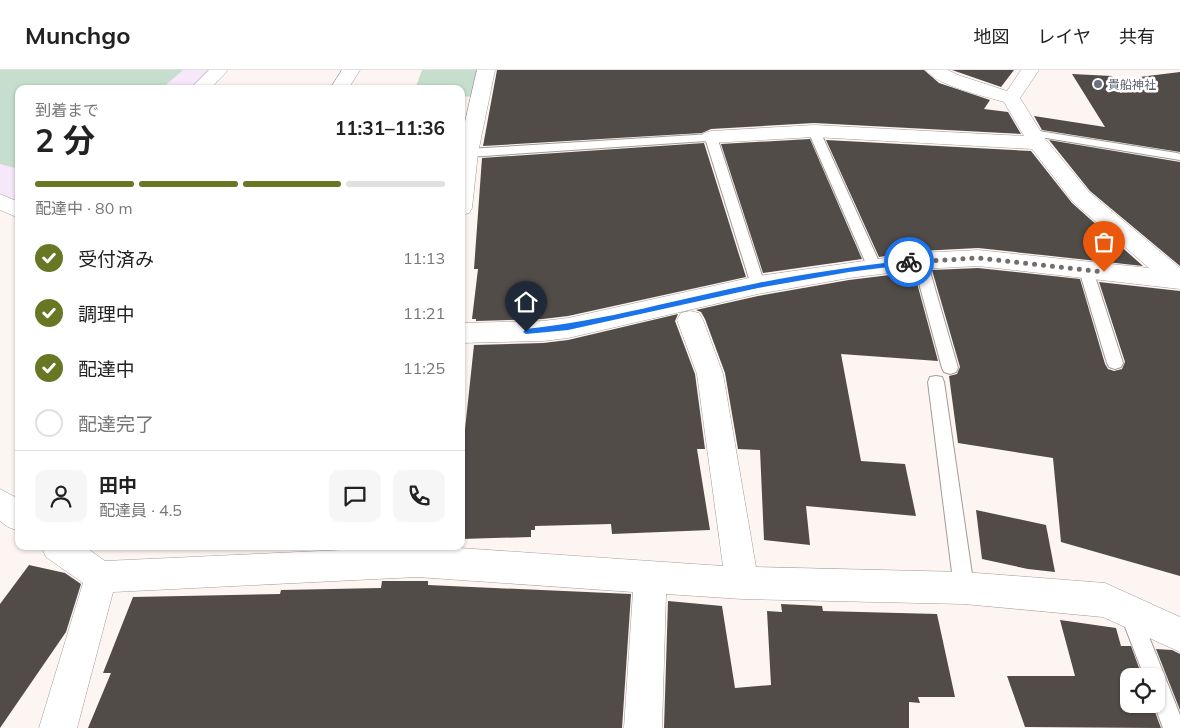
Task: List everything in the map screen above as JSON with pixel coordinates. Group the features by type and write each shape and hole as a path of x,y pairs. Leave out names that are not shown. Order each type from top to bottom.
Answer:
{"street":[{"path":"203,85 219,70"},
{"path":"342,85 351,70"},
{"path":"465,177 468,153 486,70"},
{"path":"935,70 952,79 1011,98 1035,138 1081,197 1178,280"},
{"path":"1011,98 1030,70"},
{"path":"711,136 814,131 1035,138"},
{"path":"0,201 15,209"},
{"path":"465,333 543,331 568,328 758,285 874,266 920,261 978,258 1178,280"},
{"path":"690,320 710,374 742,583"},
{"path":"0,503 15,514"},
{"path":"62,550 101,577 418,554 742,583 964,588 1105,600 1180,635"},
{"path":"643,728 650,576"},
{"path":"58,728 101,577"}],"lane":[{"path":"814,131 874,266"},
{"path":"468,153 711,136 758,285"},
{"path":"1035,138 1177,157"},
{"path":"920,261 950,368"},
{"path":"1086,270 1114,363"},
{"path":"936,382 964,588"},
{"path":"1129,612 1151,668"},
{"path":"1165,705 1174,728"}],"shaded area":[{"path":"0,70 210,70 193,85 15,85 15,202 0,193"}],"green space":[{"path":"0,70 183,70 166,85 15,85 15,168 0,164"},
{"path":"422,70 483,70 476,97 465,96 465,85 416,85"}],"building":[{"path":"497,70 924,70 939,83 990,100 984,109 1008,112 1021,134 814,123 711,129 702,133 483,146"},
{"path":"952,70 1014,70 1001,87"},
{"path":"1180,72 1180,152 1042,130 1034,116 1105,127 1072,74 1112,76 1115,80"},
{"path":"810,139 862,259 763,273 721,144"},
{"path":"826,140 1031,151 1072,203 1143,266 978,248 920,251 879,257"},
{"path":"1049,140 1180,162 1180,266 1090,191"},
{"path":"704,143 746,277 568,316 543,319 476,321 476,319 472,319 478,269 474,269 482,158"},
{"path":"978,268 1080,279 1105,364 1108,369 1114,371 1122,369 1125,362 1099,282 1180,291 1180,576 1061,542 1053,458 958,443 949,376 957,374 960,367 932,270"},
{"path":"914,272 938,361 841,354 861,461 905,464 916,516 806,506 810,545 764,540 760,450 738,449 725,373 705,319 701,312 696,310 758,296 849,280"},
{"path":"678,314 675,321 695,374 705,449 697,449 710,530 612,534 611,524 535,526 535,530 531,530 531,537 465,539 465,429 474,345 543,343 568,340"},
{"path":"976,510 1046,525 1055,572 1028,569 982,559"},
{"path":"29,565 65,573 81,584 66,632 0,728 0,604"},
{"path":"382,581 428,581 428,585 631,594 622,728 88,728 111,673 103,673 133,597 280,594 281,590 381,588"},
{"path":"668,601 722,606 735,688 771,685 767,611 782,612 781,604 822,606 823,611 937,614 955,697 918,697 920,703 909,702 909,728 664,728"},
{"path":"1060,620 1116,628 1121,646 1131,646 1139,668 1120,668 1120,713 1155,713 1161,728 1025,727 1007,676 1075,676"},
{"path":"1156,649 1172,650 1180,654 1180,710 1165,668"}],"way so far":[{"path":"909,262 978,258 1104,272"}],"place":[{"name":"貴船神社","path":"1098,84"}],"route":[{"path":"526,332 568,328 758,285 909,262"}]}
